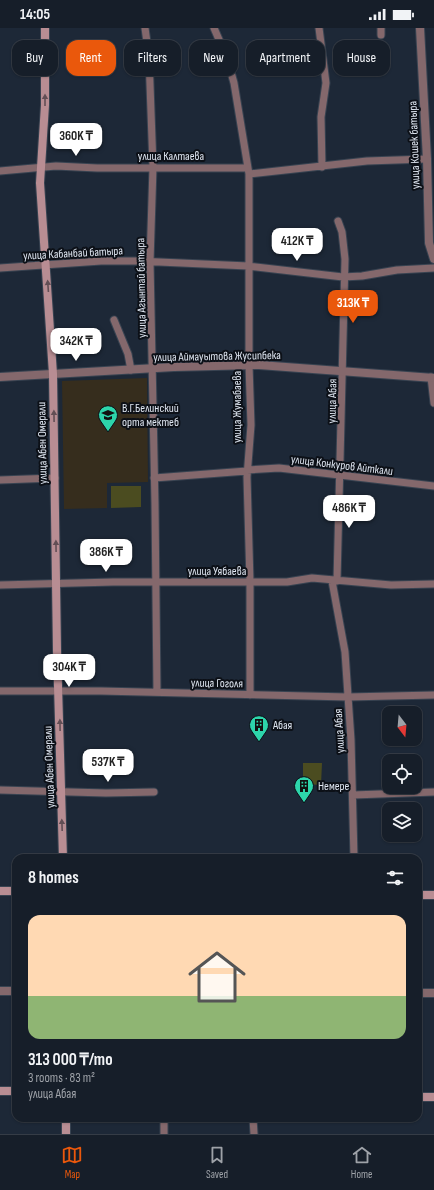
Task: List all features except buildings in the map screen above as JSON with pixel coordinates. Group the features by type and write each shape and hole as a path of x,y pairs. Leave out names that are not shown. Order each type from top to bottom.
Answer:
{"main road":[{"name":"улица Абен Омерали","path":"45,28 45,106 41,167 53,374 63,854"},
{"path":"0,891 12,891"},
{"path":"422,895 434,894"},
{"path":"0,1091 12,1091"},
{"path":"422,1097 434,1097"},
{"path":"66,1122 66,1134"}],"street":[{"name":"улица Агынтай батыра","path":"145,28 148,53 153,167 150,262 153,369 157,692"},
{"name":"улица Жумабаева","path":"214,28 227,58 234,83 248,171 249,365 251,425 247,470 250,582 250,695"},
{"path":"319,28 326,83 321,117 322,166"},
{"name":"улица Кошек батыра","path":"420,28 431,160 429,243 434,260"},
{"name":"улица Калтаева","path":"0,171 56,166 153,167 248,171 394,159 431,160"},
{"name":"улица Абая","path":"338,221 344,245 343,372 335,581 345,652 353,795 354,854"},
{"name":"улица Кабанбай батыра","path":"0,268 101,261 150,262 248,266 343,277 362,276 397,270 434,268"},
{"path":"114,320 128,354 131,370"},
{"name":"улица Аймауытова Жусипбека","path":"0,377 249,365 433,378"},
{"path":"433,378 434,403"},
{"name":"улица Конкуров Айткали","path":"154,478 278,468 434,486"},
{"path":"0,480 55,478"},
{"name":"улица Уябаева","path":"0,585 57,585 113,582 287,582 312,578 335,581 409,585 434,584"},
{"name":"улица Гоголя","path":"0,691 157,692 348,697 434,695"},
{"path":"0,790 154,792"},
{"path":"353,795 434,792"},
{"path":"0,990 12,991"},
{"path":"422,993 434,993"},
{"path":"164,1122 164,1134"},
{"path":"253,1122 254,1134"}],"shaded area":[{"path":"147,378 148,482 107,483 107,508 64,509 62,381"},
{"path":"111,486 141,486 141,507 111,508"},
{"path":"303,763 322,763 321,785 303,784"}],"place":[{"name":"В.Г.Белинский орта мектеб","path":"108,432"},
{"name":"Абая","path":"259,742"},
{"name":"Немере","path":"304,803"}]}
